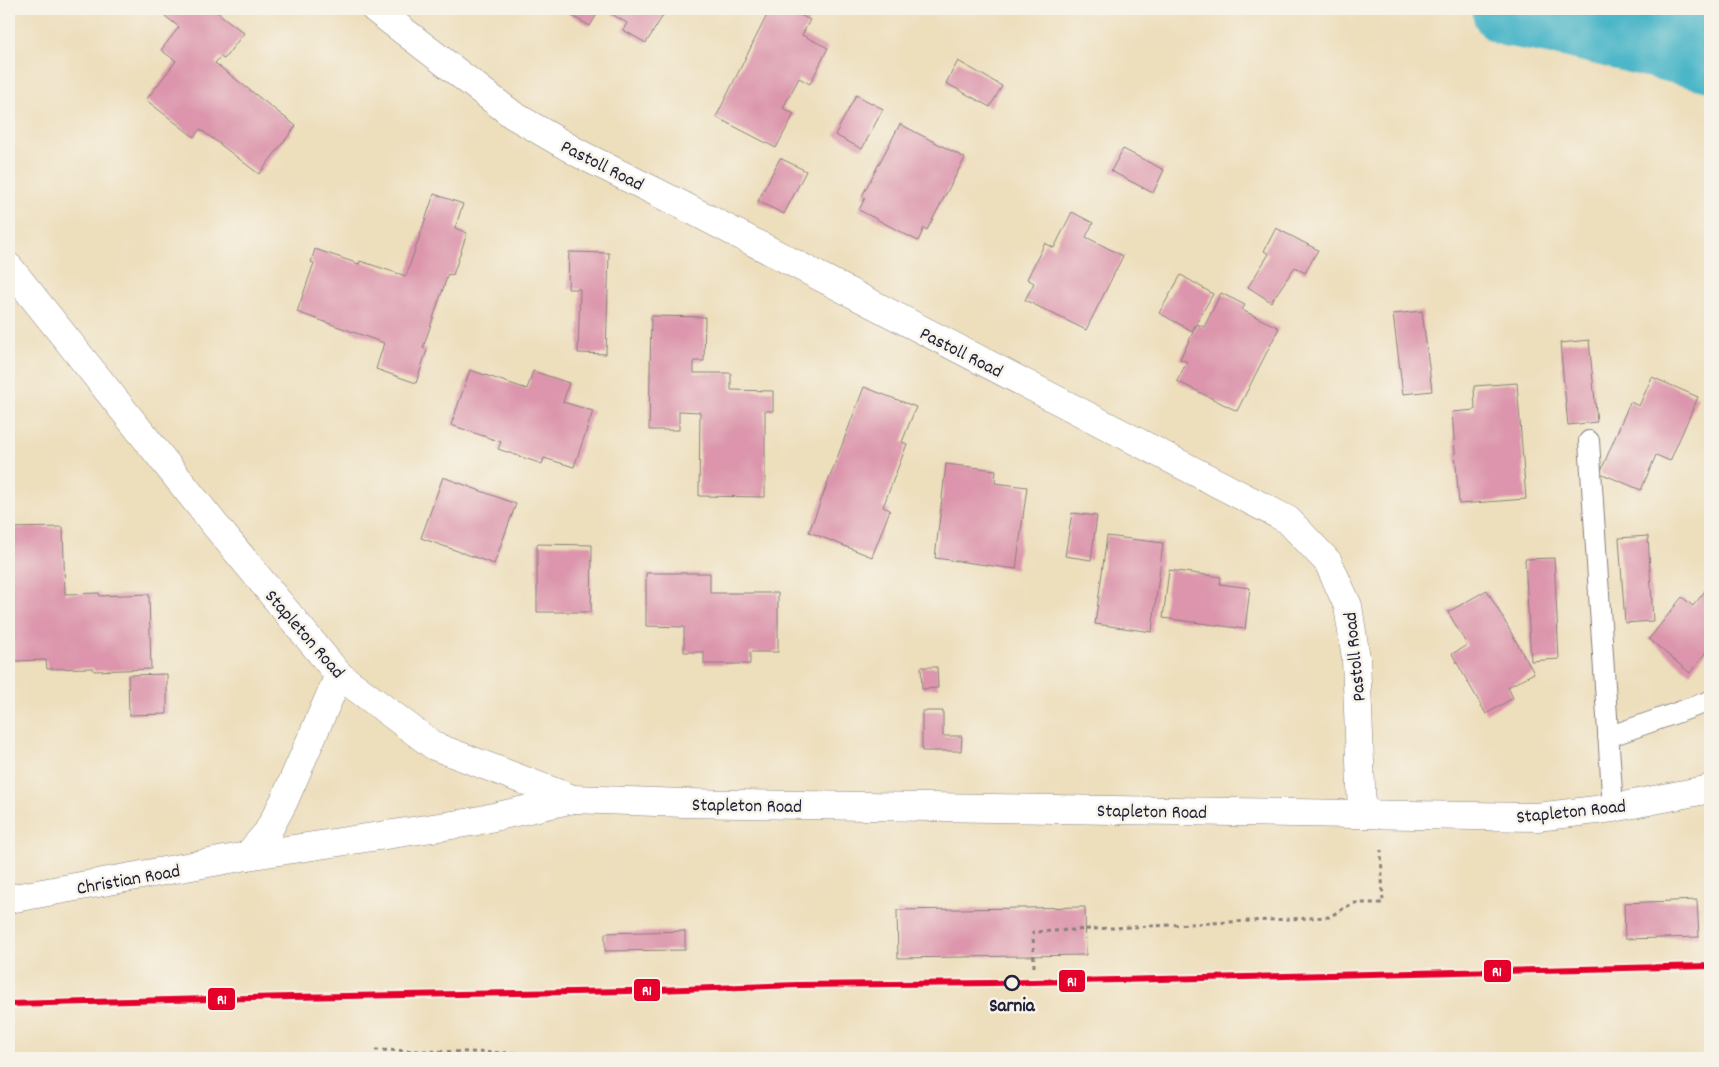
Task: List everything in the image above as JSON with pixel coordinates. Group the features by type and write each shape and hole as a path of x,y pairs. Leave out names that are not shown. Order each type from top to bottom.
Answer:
{"main road":[{"name":"Pastoll Road","path":"375,9 512,115 580,154 1288,520 1328,562 1348,606 1356,658 1371,813"},
{"name":"Stapleton Road","path":"9,267 215,525 339,675 434,746 573,799 684,803 1537,817 1612,808 1710,789"},
{"path":"247,856 267,833 284,801 339,675"},
{"name":"Christian Road","path":"9,899 247,856 472,822 573,799"}],"lane":[{"path":"1589,441 1612,808"},
{"path":"1608,737 1710,701"}],"path":[{"path":"1034,966 1033,932 1329,917 1353,903 1383,903 1371,813"},
{"path":"375,1050 516,1053 553,1058"}],"building":[{"path":"170,9 213,9 244,33 224,59 220,57 215,63 296,126 259,174 200,129 194,137 146,100 176,61 161,50 179,27 165,16"},
{"path":"560,9 600,9 590,26"},
{"path":"603,9 667,9 646,43 623,30 627,23"},
{"path":"770,9 788,9 810,20 802,35 828,48 810,84 799,78 783,108 794,114 776,148 716,117"},
{"path":"958,61 1002,86 990,107 946,83"},
{"path":"856,95 883,109 862,149 835,135"},
{"path":"900,124 965,158 927,230 924,228 918,241 859,210 865,198 862,196"},
{"path":"1123,149 1164,170 1153,193 1111,171"},
{"path":"780,158 806,171 784,214 758,201"},
{"path":"434,194 463,204 455,228 467,233 453,275 448,274 423,348 427,350 416,383 376,369 384,343 297,312 314,263 311,262 315,249 359,264 360,261 406,276"},
{"path":"1072,212 1093,223 1086,237 1123,256 1086,330 1025,300 1034,283 1027,279 1045,243 1054,248"},
{"path":"1276,228 1318,250 1305,273 1295,267 1271,302 1248,287 1269,254 1264,251"},
{"path":"569,252 609,253 606,354 578,353 580,289 568,289"},
{"path":"1181,275 1213,294 1192,331 1159,313"},
{"path":"1221,293 1245,305 1242,310 1279,328 1237,411 1177,381 1187,362 1180,359 1197,324 1204,327"},
{"path":"1422,311 1432,391 1403,394 1393,314"},
{"path":"651,316 705,317 704,361 694,361 694,373 731,373 731,390 773,391 773,411 765,411 765,497 699,496 700,412 679,411 679,430 649,430"},
{"path":"1589,340 1597,422 1568,425 1560,343"},
{"path":"470,370 527,389 533,371 569,383 563,402 593,411 574,467 544,458 542,464 498,449 501,442 451,425"},
{"path":"1652,377 1698,397 1670,461 1656,455 1641,490 1600,473 1630,402 1639,406"},
{"path":"1517,383 1526,499 1459,504 1452,412 1475,410 1474,386"},
{"path":"864,387 916,407 902,442 907,444 883,507 890,510 872,557 809,532"},
{"path":"946,464 996,470 995,483 1027,487 1016,569 935,558"},
{"path":"443,477 516,504 494,564 421,538"},
{"path":"1072,513 1097,516 1091,560 1065,556"},
{"path":"63,527 65,594 99,593 100,596 149,594 151,669 94,671 93,668 47,669 46,660 14,661 12,596 9,596 9,528"},
{"path":"1107,536 1163,543 1152,632 1095,624"},
{"path":"1648,536 1653,621 1625,623 1619,538"},
{"path":"537,544 592,545 591,612 537,612"},
{"path":"1554,558 1559,659 1531,661 1525,559"},
{"path":"1169,570 1221,577 1220,584 1250,588 1245,629 1163,618"},
{"path":"646,573 710,573 710,593 778,593 778,652 750,652 750,664 704,664 704,652 684,652 684,627 646,626"},
{"path":"1710,585 1710,647 1690,673 1649,639 1682,597 1693,606"},
{"path":"1487,590 1534,673 1508,687 1513,698 1486,714 1452,654 1467,645 1448,612"},
{"path":"921,667 937,667 938,688 922,689"},
{"path":"167,674 167,714 129,715 128,675"},
{"path":"922,711 943,711 943,736 962,736 961,751 922,751"},
{"path":"1697,900 1699,937 1625,939 1624,903"},
{"path":"1085,907 1086,955 898,958 897,910"},
{"path":"685,931 685,950 605,951 605,933"}],"waterway":[{"path":"1509,9 1569,20 1710,54"}],"transit line":[{"name":"R1","path":"9,1004 1710,966"}],"place":[{"name":"Sarnia","path":"1012,983"}]}
